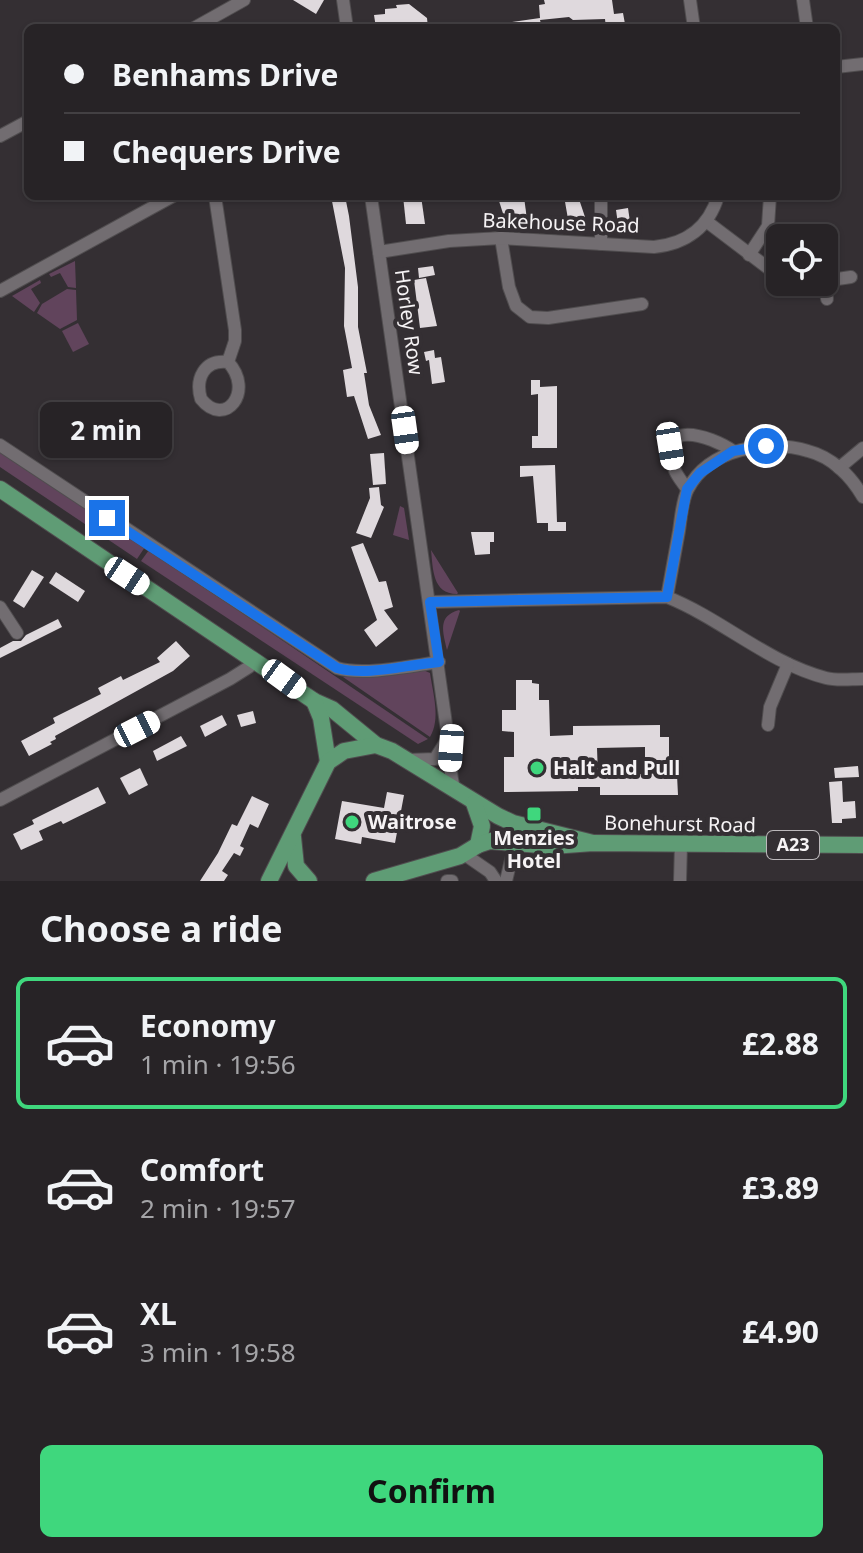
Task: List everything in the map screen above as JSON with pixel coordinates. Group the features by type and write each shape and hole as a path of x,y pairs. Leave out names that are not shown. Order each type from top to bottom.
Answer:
{"main road":[{"name":"A23","path":"1,492 314,701 332,709 376,745 407,760 474,803"},
{"path":"314,701 321,718 328,762"},
{"path":"269,881 328,762 358,746 376,745"},
{"path":"471,850 482,826 474,803"},
{"name":"Bonehurst Road","path":"474,803 513,823 593,843"},
{"path":"293,837 296,866 309,881"},
{"name":"Bonehurst Road","path":"471,850 495,840 552,846 593,843 863,845"},
{"name":"A23","path":"374,881 471,850"}],"street":[{"path":"201,24 244,0"},
{"path":"343,0 346,24"},
{"path":"690,0 693,24"},
{"path":"803,0 806,24"},
{"path":"840,67 861,64"},
{"path":"0,136 24,123"},
{"path":"0,291 166,200"},
{"path":"216,200 235,330 228,362"},
{"name":"Horley Row","path":"372,200 451,748 450,780 456,792"},
{"path":"601,200 601,244"},
{"path":"716,200 706,221 766,267"},
{"path":"749,255 768,226 770,200"},
{"name":"Bakehouse Road","path":"379,252 449,241 501,238 669,245 693,235 706,221"},
{"path":"501,238 509,287 516,306 530,317 548,318 642,304"},
{"path":"838,279 851,277"},
{"path":"687,489 674,468 670,446 676,437 685,432 720,442 733,451"},
{"path":"0,445 337,668 369,670 439,662"},
{"path":"667,597 687,489 700,473 733,451 766,446 807,450 839,468 854,481 863,497"},
{"path":"839,468 863,448"},
{"path":"430,602 667,597 689,606 788,664 829,679 863,679"},
{"path":"0,607 17,633"},
{"path":"0,800 230,679 249,667 254,659"},
{"path":"768,725 770,707 788,664"},
{"path":"407,760 435,759 448,738"},
{"path":"506,881 517,835 513,823"},
{"path":"680,881 681,844"},
{"path":"471,850 496,881"}],"shaded area":[{"path":"75,261 76,288 68,287 60,273 51,277 49,274"},
{"path":"40,280 41,283 31,289 40,303 34,312 12,296"},
{"path":"67,289 76,290 77,320 60,329 37,313 42,304"},
{"path":"78,323 89,344 73,352 62,331"},
{"path":"0,450 145,547 137,559 0,467"},
{"path":"400,506 404,508 409,540 393,535"},
{"path":"149,550 428,739 418,744 141,561"},
{"path":"431,550 457,594 449,593 438,585"},
{"path":"460,611 447,650 444,621"},
{"path":"421,669 430,673 434,698 436,714 430,737 343,677"}],"building":[{"path":"293,0 324,0 316,14"},
{"path":"544,0 612,0 614,14 623,13 625,24 606,24 605,19 573,20 569,17 540,20 541,24 512,24 540,18 539,5 545,4"},
{"path":"409,4 427,18 428,24 375,24 374,15 385,14 385,9 397,8 396,5"},
{"path":"332,200 346,200 349,216 358,287 358,327 367,373 364,373 369,405 381,435 368,439 354,396 347,397 343,370 352,368 344,326 345,268"},
{"path":"403,200 422,200 425,224 406,224"},
{"path":"524,200 528,227 508,229 499,201"},
{"path":"565,200 579,200 585,217 581,217 583,229 573,231 571,219 568,219"},
{"path":"628,208 631,229 619,231 616,210"},
{"path":"433,266 435,275 419,278 418,268"},
{"path":"426,278 437,326 420,328 414,280"},
{"path":"434,350 435,358 441,357 445,382 432,384 429,360 426,361 424,352"},
{"path":"531,380 540,380 540,387 557,386 557,448 532,448 532,436 538,436 538,394 531,395"},
{"path":"384,453 386,484 373,485 370,454"},
{"path":"555,465 557,522 566,522 566,531 548,531 548,523 537,523 533,476 520,477 520,466"},
{"path":"379,487 381,505 384,507 371,538 356,533 370,498 369,488"},
{"path":"471,532 494,532 490,554 475,555"},
{"path":"363,543 379,582 386,581 393,607 384,610 398,629 376,647 364,630 377,620 351,547"},
{"path":"32,570 44,577 24,608 13,601"},
{"path":"56,572 85,591 78,602 49,583"},
{"path":"58,619 62,627 0,658 0,648 13,641 21,641 26,635"},
{"path":"176,641 190,656 173,671 55,736 56,739 50,742 52,744 29,756 21,741 55,723 53,718 101,694 98,688 160,662 157,658"},
{"path":"516,680 532,680 532,683 539,684 539,700 549,700 550,736 573,735 573,726 660,725 660,737 669,737 669,775 677,775 678,795 600,795 600,787 578,787 578,791 504,792 504,757 514,757 514,732 502,731 502,710 516,710","holes":["645,747 645,774 598,775 597,748"]},
{"path":"253,711 256,723 241,727 237,715"},
{"path":"222,715 227,725 205,737 200,726"},
{"path":"181,736 187,746 157,761 153,751"},
{"path":"858,766 859,777 835,778 834,768"},
{"path":"140,768 148,785 129,795 120,778"},
{"path":"842,781 843,802 855,801 856,818 832,823 829,782"},
{"path":"98,787 106,803 63,824 61,821 39,831 43,840 21,850 13,834 34,824 32,820"},
{"path":"387,792 404,795 395,843 362,837 361,844 335,839 342,801 384,808"},
{"path":"252,796 269,804 258,828 250,824 240,846 244,848 240,856 234,853 222,871 228,875 224,881 200,881 232,824 237,826"}],"place":[{"name":"Halt and Pull","path":"537,768"},
{"name":"Menzies Hotel","path":"534,814"},
{"name":"Waitrose","path":"352,822"}],"route":[{"path":"107,518 239,601 337,668 369,670 439,662 430,602 667,597 687,489 700,473 733,451 766,446"}]}
